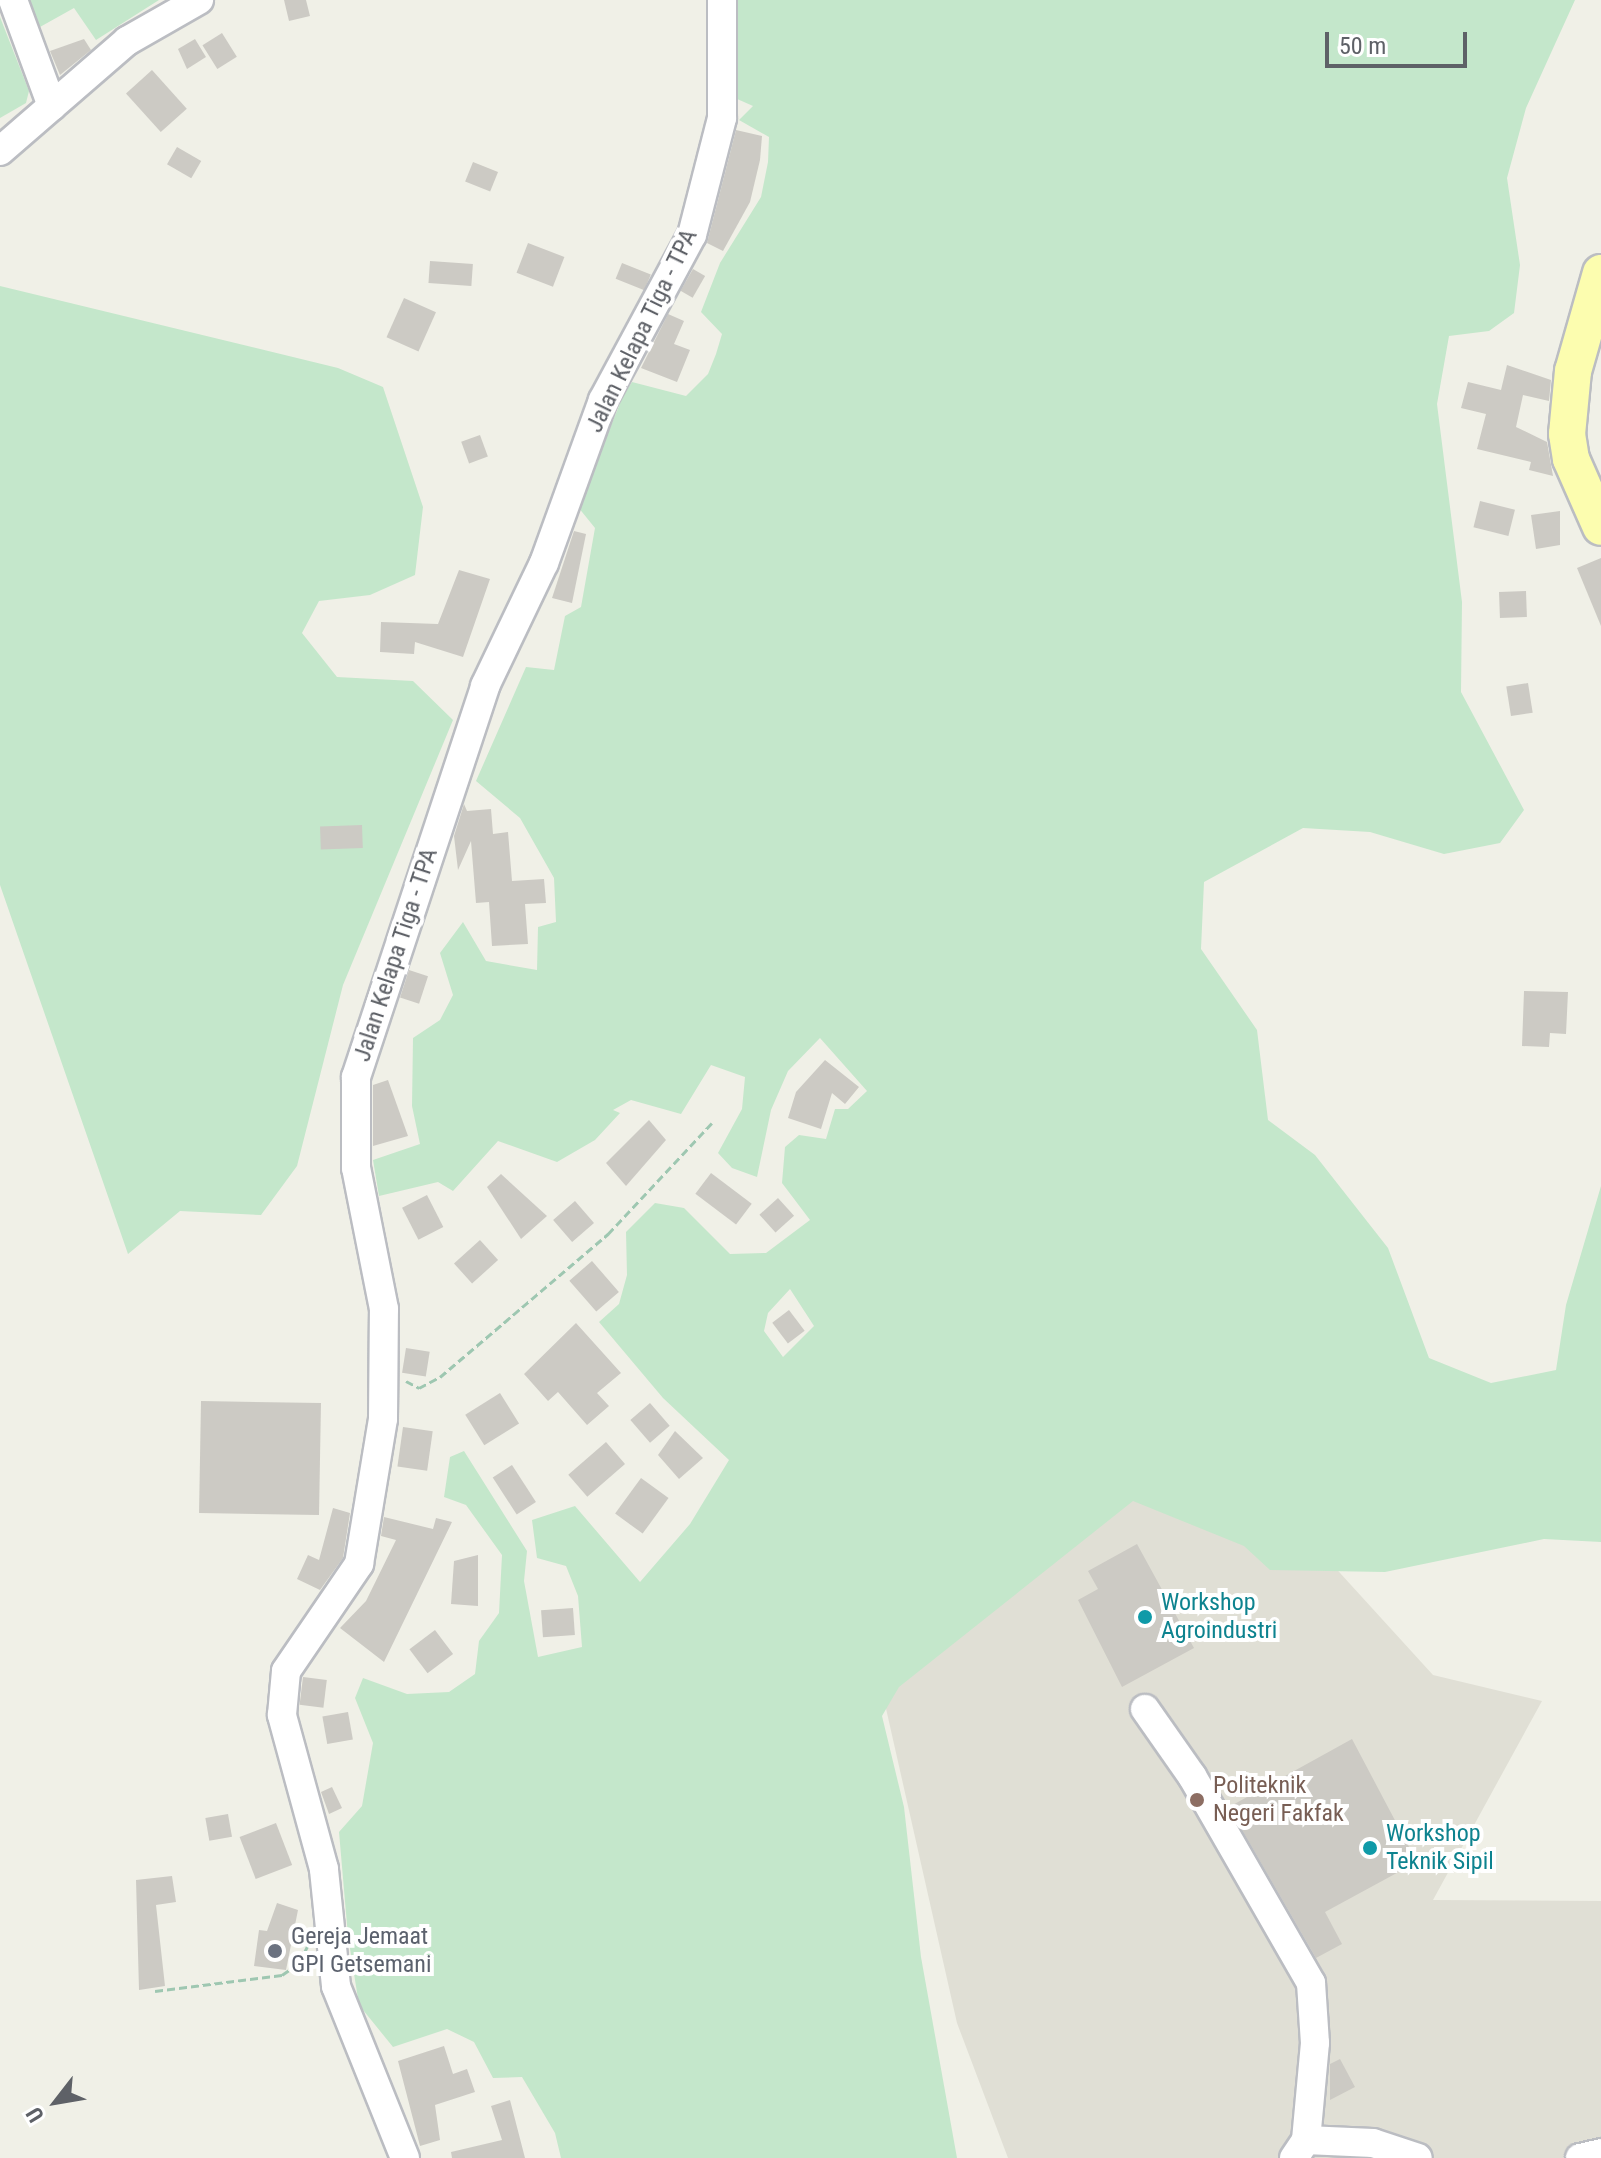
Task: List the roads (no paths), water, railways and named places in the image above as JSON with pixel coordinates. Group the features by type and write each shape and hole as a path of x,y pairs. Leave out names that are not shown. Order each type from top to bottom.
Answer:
{"main road":[{"path":"1601,273 1573,371 1567,434 1571,459 1601,527"}],"street":[{"path":"13,0 52,106"},
{"path":"0,151 127,41 199,0"},
{"name":"Jalan Kelapa Tiga - TPA","path":"405,2158 336,1986 330,1903 285,1734 283,1687 310,1628 359,1564 376,1482 385,1369 384,1309 353,1141 360,1049 485,686 544,563 603,400 692,235 721,127 722,0"},
{"path":"1145,1709 1192,1776 1311,1983 1315,2043 1300,2149 1373,2143 1418,2158"},
{"path":"1580,2158 1601,2153"}],"place":[{"name":"Workshop Agroindustri","path":"1145,1617"},
{"name":"Politeknik Negeri Fakfak","path":"1197,1800"},
{"name":"Workshop Teknik Sipil","path":"1370,1848"},
{"name":"Gereja Jemaat GPI Getsemani","path":"275,1951"}]}
